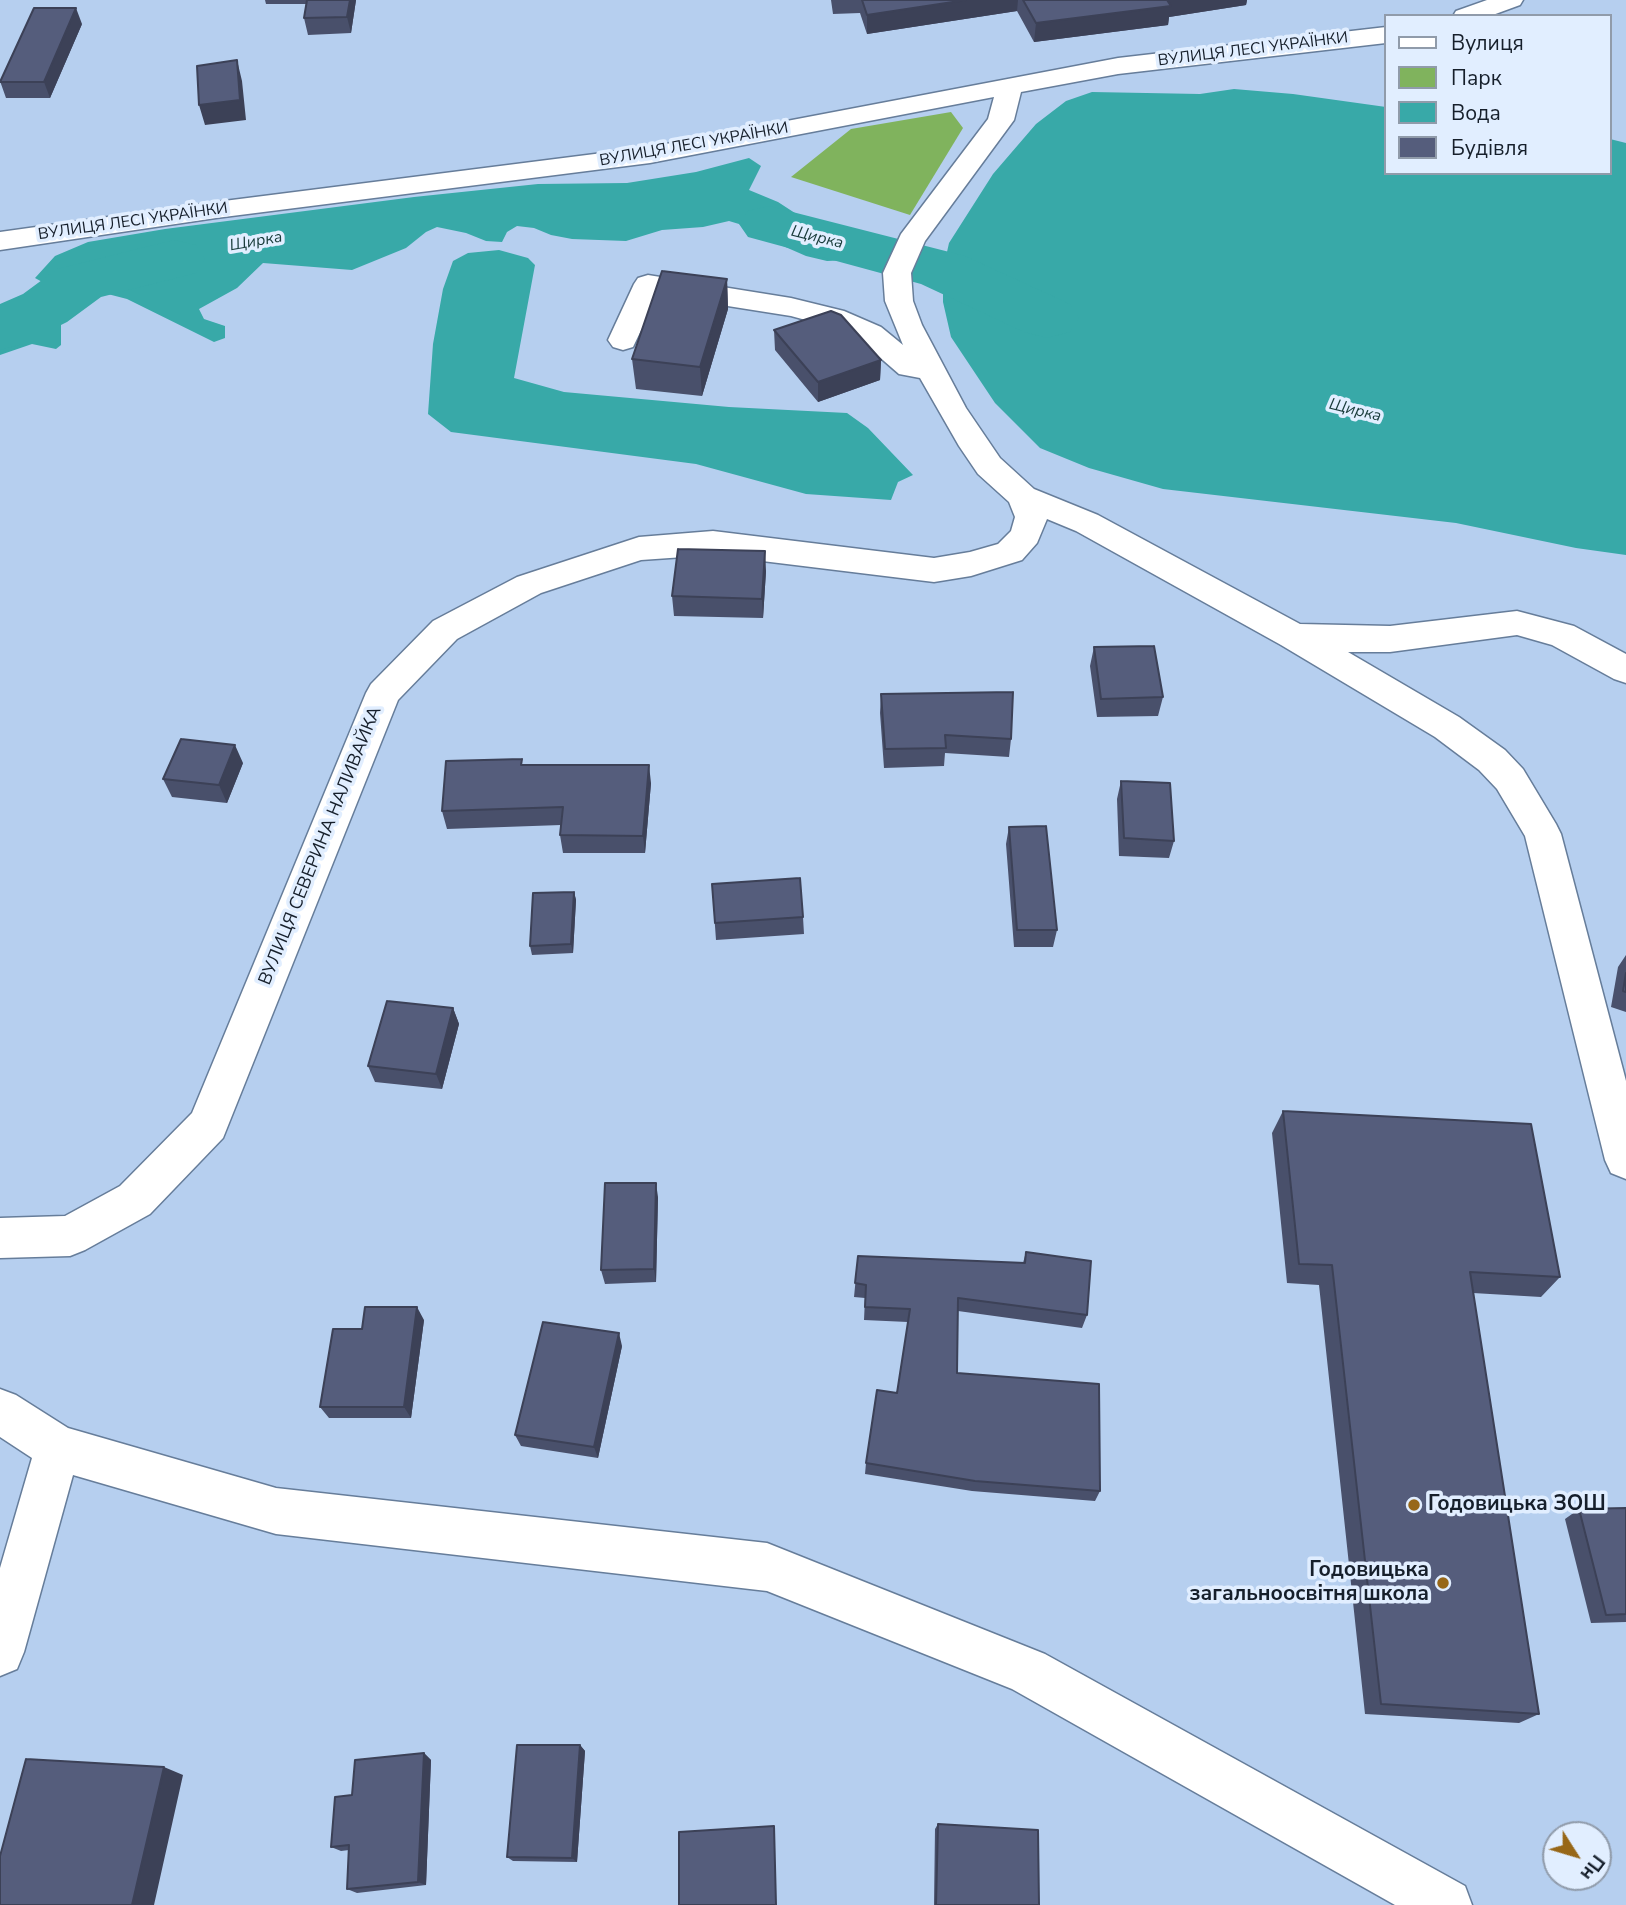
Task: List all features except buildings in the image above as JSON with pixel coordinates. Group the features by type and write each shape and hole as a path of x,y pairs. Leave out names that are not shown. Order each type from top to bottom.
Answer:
{"street":[{"path":"1471,14 1511,0"},
{"name":"ВУЛИЦЯ ЛЕСІ УКРАЇНКИ","path":"0,242 216,210 650,155 1118,66 1384,35"},
{"path":"1010,85 1001,120 911,240 897,272 899,301 907,325 951,410 989,466 1023,497 1087,523 1293,636 1447,727 1492,760 1524,799 1543,834 1626,1160"},
{"path":"623,340 648,284 791,307 834,318 871,334 910,367 931,370"},
{"name":"ВУЛИЦЯ СЕВЕРИНА НАЛИВАЙКА","path":"0,1238 70,1236 135,1200 208,1125 383,694 445,630 529,585 639,549 713,542 934,570 971,564 1010,552 1026,535 1031,517 1023,497"},
{"path":"1293,636 1349,640 1390,639 1517,623 1562,635 1626,670"},
{"path":"0,1411 58,1448 275,1511 767,1567 1028,1671 1446,1905"},
{"path":"0,1652 58,1448"}],"green space":[{"path":"951,112 963,128 910,215 791,177 851,129"}],"water":[{"path":"1234,89 1384,107 1384,175 1612,175 1612,140 1626,143 1626,555 1576,548 1456,523 1163,489 1089,468 1040,448 995,403 951,337 943,302 943,270 949,243 993,174 1036,124 1066,101 1092,92 1200,94"},
{"path":"749,158 761,166 749,190 778,202 821,230 869,237 882,254 852,260 827,261 806,256 774,242 759,230 729,221 703,227 662,230 626,241 572,239 517,226 507,232 502,242 486,241 466,233 437,227 406,248 352,270 263,263 237,288 199,309 204,319 225,326 225,338 214,342 127,299 100,292 64,294 35,278 55,256 88,242 165,229 538,184 627,183 696,172"},
{"path":"499,250 528,258 535,265 514,378 564,392 729,407 847,413 868,428 913,475 898,482 891,500 806,494 696,464 451,432 428,414 433,344 443,289 453,261 468,253"},
{"path":"45,308 61,321 61,345 56,349 32,344 0,355 0,317 22,310"}],"waterway":[{"name":"Щирка","path":"769,224 943,270 1047,318"},
{"name":"Щирка","path":"0,329 45,308 79,283 174,259"}],"place":[{"name":"Годовицька ЗОШ","path":"1414,1505"},
{"name":"Годовицька загальноосвітня школа","path":"1443,1583"}]}
